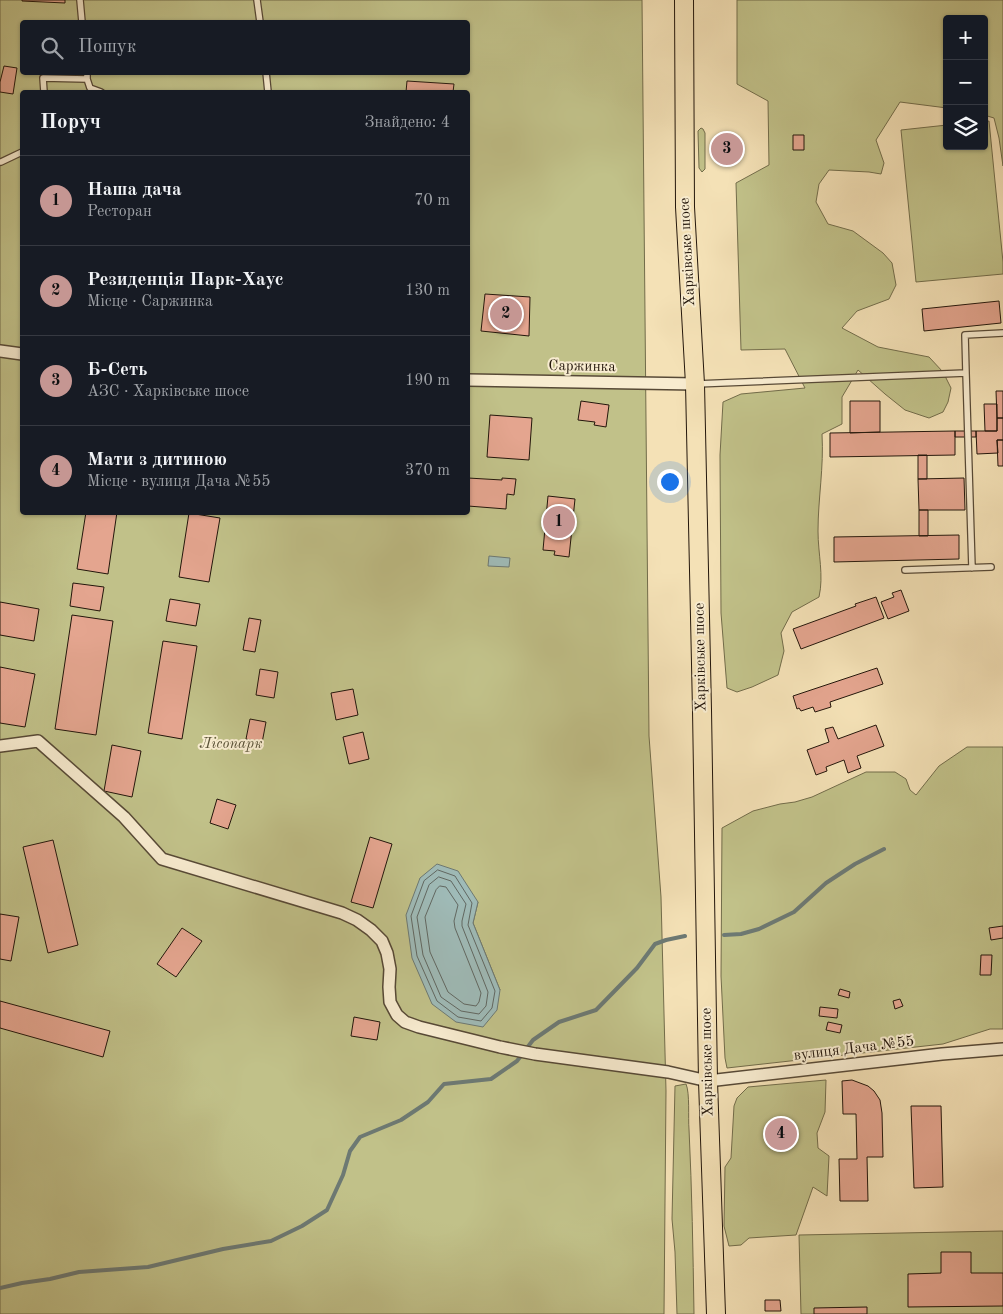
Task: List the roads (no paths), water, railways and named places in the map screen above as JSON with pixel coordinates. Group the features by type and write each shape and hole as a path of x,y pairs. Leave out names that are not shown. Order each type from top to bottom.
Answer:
{"main road":[{"name":"Харківське шосе","path":"684,0 685,207 695,384 708,1080 716,1314"}],"street":[{"path":"0,351 20,354"},
{"name":"Саржинка","path":"470,380 695,384"},
{"name":"вулиця Дача №55","path":"0,746 38,741 124,817 162,859 342,913 357,920 382,941 387,953 390,969 390,1002 405,1022 420,1027 526,1052 668,1072 708,1080 956,1052 1003,1049"}],"lane":[{"path":"80,0 82,20"},
{"path":"258,0 260,20"},
{"path":"266,75 268,90"},
{"path":"44,90 44,78 87,76 90,88 96,90"},
{"path":"1,162 20,153"},
{"path":"972,568 965,335 1003,333"},
{"path":"695,384 966,373"},
{"path":"905,570 991,567"}],"water":[{"path":"489,556 510,558 509,567 488,566"},
{"path":"437,864 458,871 478,902 473,923 500,990 497,1010 483,1027 456,1022 432,1004 412,958 406,915 420,878"}],"waterway":[{"path":"724,935 741,934 759,929 794,912 826,883 855,864 884,849"},
{"path":"0,1288 79,1272 148,1267 223,1249 271,1241 302,1226 327,1210 343,1175 350,1151 360,1137 401,1120 428,1102 444,1084 491,1079 517,1061 533,1040 559,1022 596,1010 637,968 655,944 685,936"}],"place":[{"name":"Б-Сеть","path":"727,149"},
{"name":"Резиденція Парк-Хаус","path":"506,314"},
{"name":"Наша дача","path":"559,522"},
{"name":"Мати з дитиною","path":"781,1134"}],"park label":[{"name":"Лісопарк","path":"231,744"}]}
